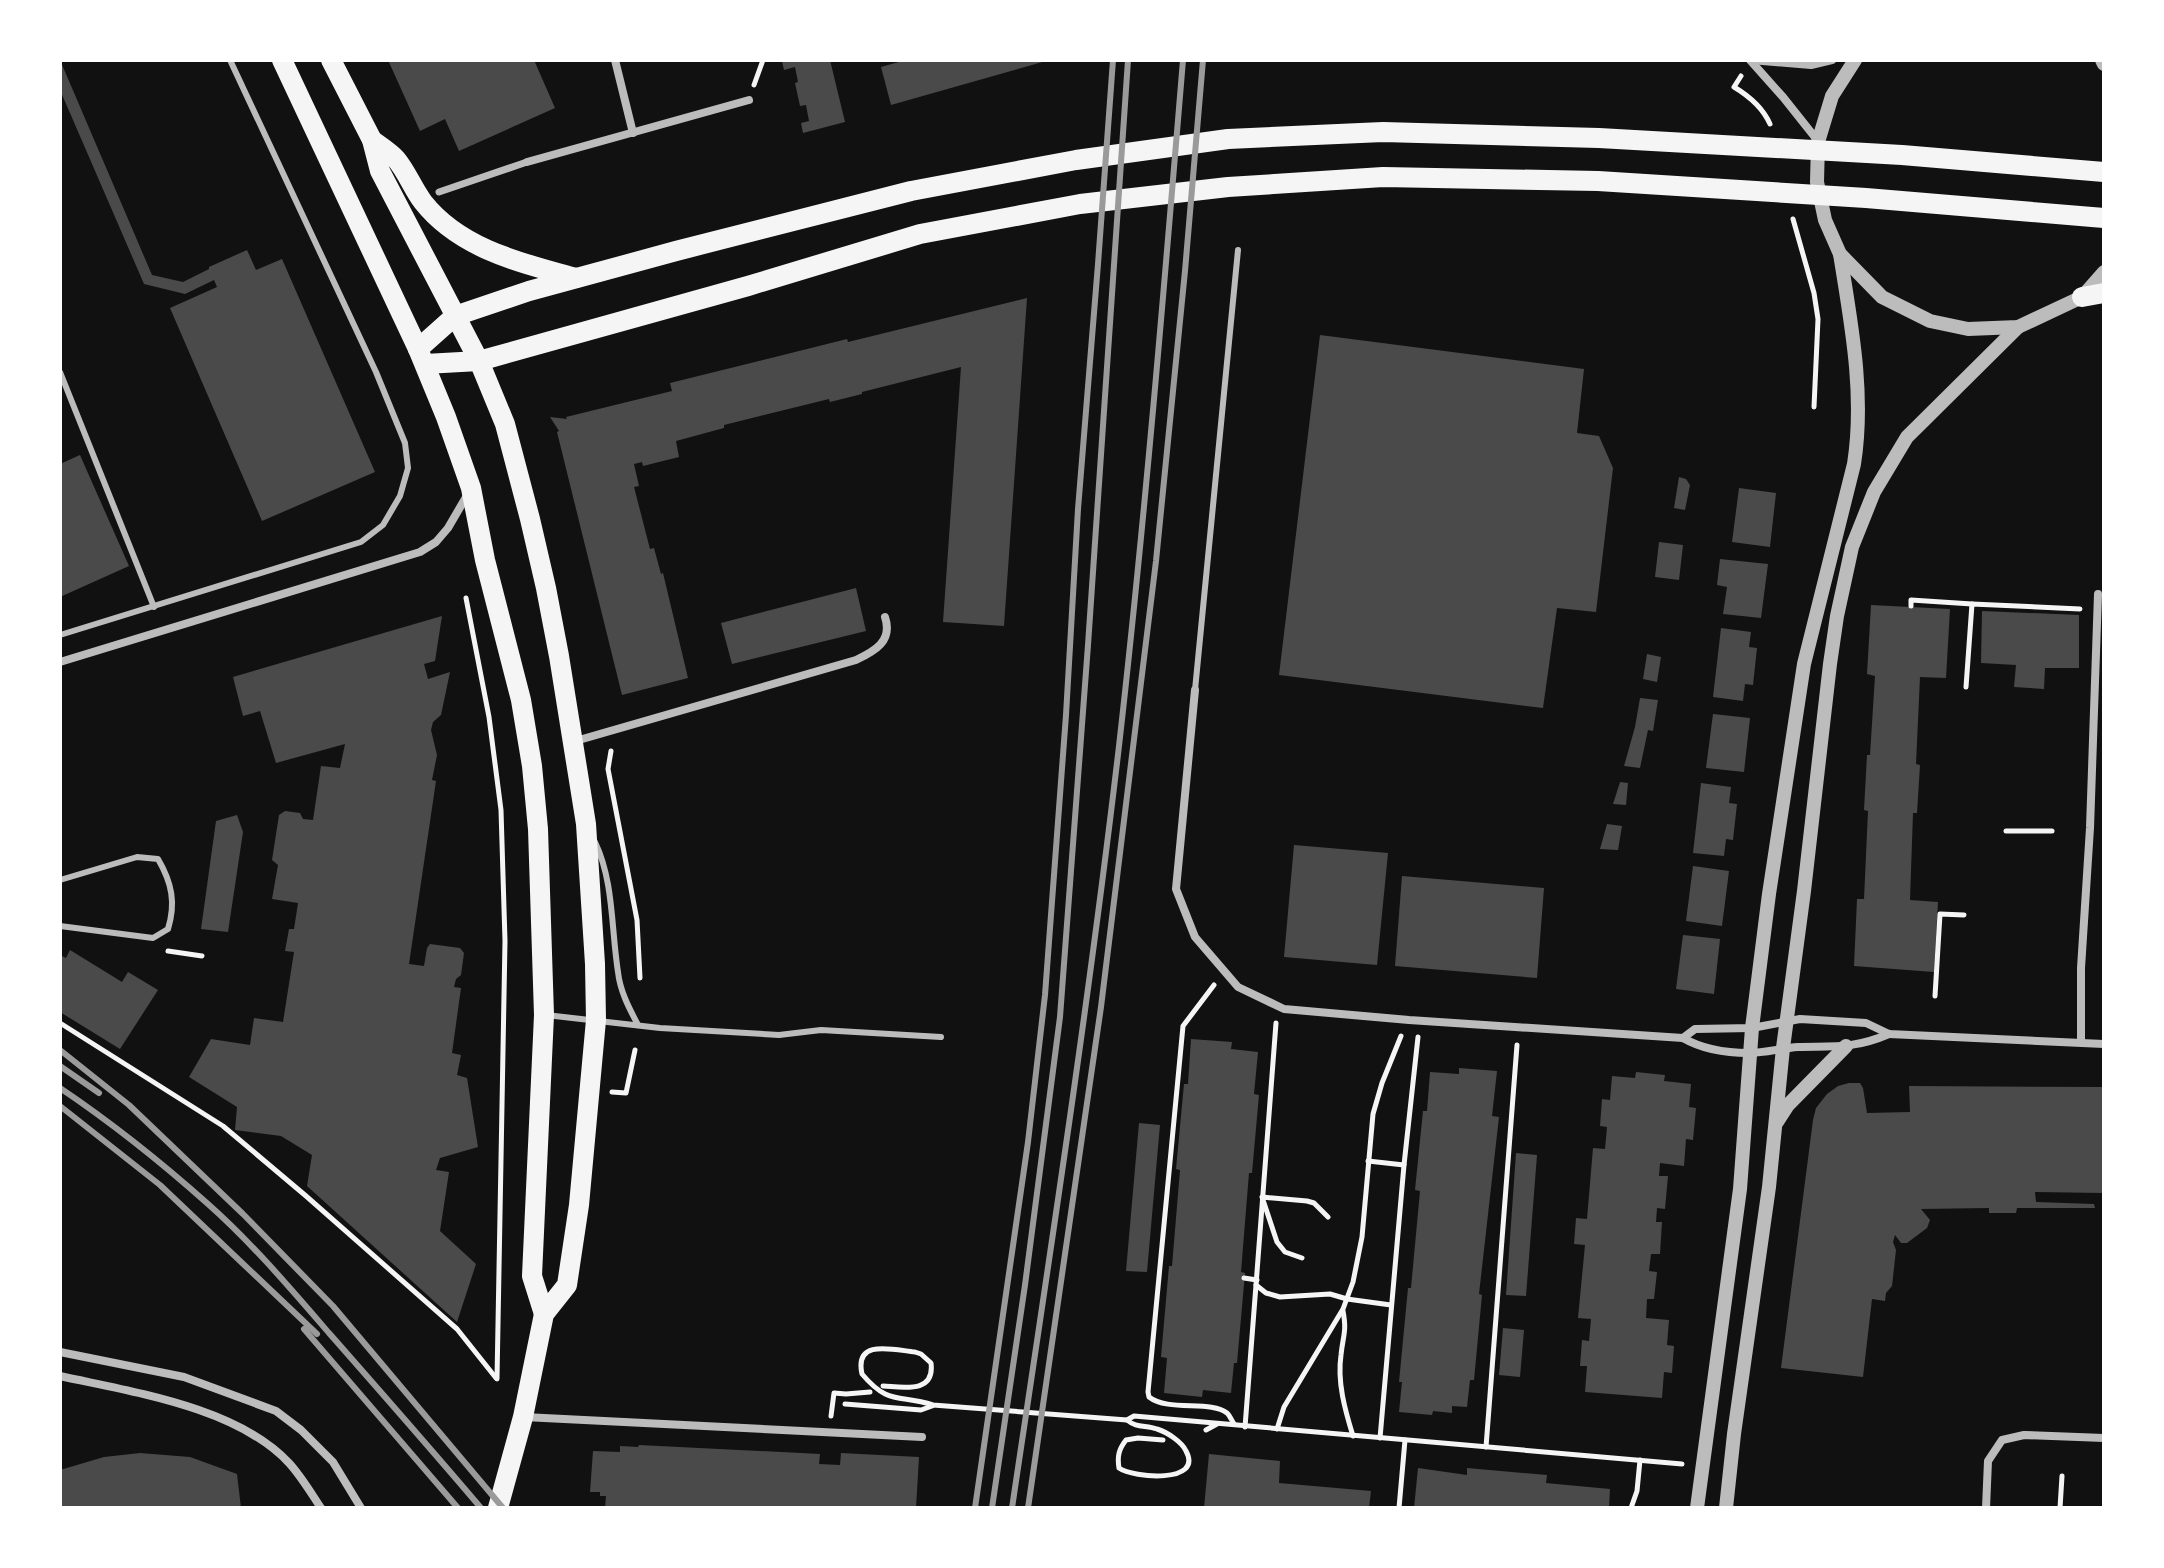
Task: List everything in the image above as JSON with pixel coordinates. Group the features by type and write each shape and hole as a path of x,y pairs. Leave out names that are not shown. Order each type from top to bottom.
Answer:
{"main road":[{"path":"282,60 422,357 471,488 485,560 521,700 538,829 544,1015 532,1276 544,1314"},
{"path":"331,60 372,140 380,171 479,361 505,424 530,519 559,656 586,824 596,1020 587,1126 567,1285 544,1314 523,1417 498,1508"},
{"path":"422,357 455,316 577,278 911,191 1076,160 1228,139 1383,132 1615,139 1902,155 2104,172"},
{"path":"372,140 396,159 423,202 452,230 508,259 577,278"},
{"path":"422,357 479,361 920,234 1095,203 1228,187 1383,177 1598,181 1866,198 2104,218"},
{"path":"2082,297 2104,293"}],"street":[{"path":"615,60 633,133"},
{"path":"1818,142 1750,60 1811,65 1832,60"},
{"path":"1697,1508 1740,1189 1752,1028 1769,894 1804,664 1858,442 1857,380 1840,254 1825,220 1817,182 1818,142 1832,96 1855,60"},
{"path":"439,192 527,162 749,100"},
{"path":"1840,254 1882,297 1930,321 1968,329 2018,327"},
{"path":"1726,1508 1769,1187 1832,652 1852,547 1874,492 1907,437 2018,327 2082,297 2104,272"},
{"path":"60,662 420,552 436,542 448,528 471,488"},
{"path":"2081,1041 2081,968 2090,828 2098,594"},
{"path":"572,743 856,660 881,645 888,635 885,617"},
{"path":"1195,690 1176,889 1195,937 1238,987 1289,1010 1683,1038 1701,1046 1750,1053 1783,1048 1846,1046 1867,1043 1889,1034"},
{"path":"1683,1038 1695,1029 1752,1028 1787,1020 1866,1023 1889,1034 2104,1044"},
{"path":"1775,1126 1788,1105 1846,1046"},
{"path":"60,1352 184,1377 276,1411 301,1430 333,1462 361,1508"},
{"path":"60,1376 156,1398 230,1422 288,1462 321,1508"},
{"path":"523,1417 922,1437"},
{"path":"1986,1508 1988,1461 2002,1440 2024,1435 2104,1438"}],"lane":[{"path":"60,635 361,542 383,525 400,496 408,468 405,443 376,372 230,60"},
{"path":"1195,690 1238,250"},
{"path":"60,372 154,607"},
{"path":"586,824 600,854 613,912 621,988 638,1025"},
{"path":"60,880 137,857 158,859 169,877 174,911 168,929 153,938 60,926"},
{"path":"544,1015 660,1028 779,1035 821,1030 941,1037"}],"path":[{"path":"1741,75 1734,87 1753,100 1767,118 1774,134"},
{"path":"1791,212 1814,293 1818,319 1814,407"},
{"path":"60,1023 223,1126 457,1329 497,1379 505,941 501,810 489,717 464,592"},
{"path":"1911,606 1911,600 2097,609"},
{"path":"1966,687 1972,604"},
{"path":"2006,831 2052,831"},
{"path":"1935,996 1940,914 1964,915"},
{"path":"1225,972 1183,1026 1148,1392 1149,1397 1159,1403 1226,1412 1235,1425"},
{"path":"1245,1427 1278,1006"},
{"path":"1277,1429 1284,1407 1343,1309 1353,1282 1362,1237 1373,1114 1382,1083 1409,1020"},
{"path":"1380,1438 1420,1020"},
{"path":"1486,1447 1518,1026"},
{"path":"626,1093 635,1050"},
{"path":"502,1088 515,1089"},
{"path":"1368,1161 1404,1165"},
{"path":"1262,1197 1314,1203 1328,1217"},
{"path":"1262,1197 1277,1242 1285,1252 1302,1258"},
{"path":"1244,1278 1256,1282 1266,1293 1280,1297 1330,1294 1391,1305"},
{"path":"1343,1309 1345,1338 1341,1355 1341,1388 1353,1436"},
{"path":"883,1386 919,1387 930,1377 931,1363 921,1354 877,1348 863,1355 862,1374 881,1393 895,1399 933,1405 1127,1420 1134,1416 1682,1464"},
{"path":"829,1432 834,1393 870,1392"},
{"path":"845,1404 921,1410 933,1405"},
{"path":"1127,1420 1133,1425 1163,1431 1184,1447 1189,1461 1182,1472 1175,1475 1127,1474 1119,1468 1118,1460 1119,1449 1126,1440 1163,1440"},
{"path":"1206,1430 1218,1424"},
{"path":"1399,1508 1405,1440"},
{"path":"1631,1508 1637,1491 1640,1460"},
{"path":"2060,1508 2062,1476"}],"building":[{"path":"60,60 152,275 183,282 247,250 256,270 282,259 375,472 262,521 170,308 217,287 214,280 185,294 144,284 60,90"},
{"path":"388,60 534,60 555,108 459,151 445,119 420,131"},
{"path":"830,60 845,122 803,133 801,123 809,121 806,105 800,106 795,67 784,70 782,61"},
{"path":"906,60 1046,61 891,105 881,67"},
{"path":"1027,298 1004,626 943,622 961,367 830,402 829,399 724,425 724,428 676,441 679,457 643,466 642,462 634,464 639,486 634,487 650,549 654,548 663,573 688,678 622,695 559,431 550,417 567,419 672,391 670,383"},
{"path":"1320,335 1584,369 1577,433 1599,436 1613,468 1596,612 1557,608 1543,708 1279,675"},
{"path":"80,455 129,566 60,597 60,464"},
{"path":"1679,477 1686,479 1690,485 1685,510 1674,508"},
{"path":"1739,488 1776,493 1770,547 1732,542"},
{"path":"1659,542 1683,545 1679,580 1655,577"},
{"path":"1720,559 1768,564 1761,618 1723,614 1727,587 1717,585"},
{"path":"856,588 866,631 732,664 721,623"},
{"path":"1871,605 1950,609 1946,678 1920,677 1916,764 1920,765 1917,813 1913,813 1910,900 1938,902 1934,972 1854,966 1857,899 1864,899 1868,811 1864,810 1875,676 1867,674"},
{"path":"1982,611 2079,615 2079,668 2045,668 2044,689 2014,687 2016,665 1981,663"},
{"path":"442,616 435,661 424,664 428,679 450,672 441,715 433,722 431,730 437,755 432,780 436,781 409,964 424,966 430,944 460,948 464,953 461,975 454,987 461,988 452,1053 461,1055 457,1075 467,1078 478,1147 440,1158 436,1170 449,1172 440,1231 476,1264 457,1322 307,1186 312,1155 281,1136 235,1130 237,1107 189,1077 211,1039 250,1045 254,1018 283,1022 294,952 285,951 289,929 294,929 298,903 272,899 278,865 272,860 279,815 285,811 300,813 303,819 313,820 321,766 340,768 345,744 276,763 260,711 243,716 233,677"},
{"path":"1721,628 1751,632 1749,647 1757,648 1753,685 1745,684 1743,701 1713,697"},
{"path":"1647,654 1661,657 1657,682 1643,679"},
{"path":"1640,698 1658,700 1653,731 1648,730 1640,768 1624,766"},
{"path":"1713,714 1750,718 1744,772 1706,768"},
{"path":"1620,782 1628,783 1626,805 1613,804"},
{"path":"1701,783 1731,787 1729,803 1737,804 1733,840 1726,839 1724,856 1693,853"},
{"path":"237,815 243,832 228,932 201,929 216,821"},
{"path":"1607,824 1622,826 1618,850 1600,849"},
{"path":"1294,845 1388,853 1377,965 1284,957"},
{"path":"1693,866 1729,871 1722,926 1686,921"},
{"path":"1402,876 1544,888 1537,978 1395,966"},
{"path":"1683,935 1720,939 1714,994 1676,989"},
{"path":"70,950 122,982 128,972 158,990 120,1049 60,1012 60,955 66,958"},
{"path":"1191,1039 1232,1042 1231,1049 1258,1052 1254,1094 1259,1095 1252,1173 1249,1173 1237,1363 1234,1363 1231,1393 1203,1390 1202,1397 1164,1393 1167,1358 1161,1357 1169,1266 1172,1266 1184,1084 1188,1084"},
{"path":"1459,1068 1497,1071 1492,1116 1499,1117 1479,1294 1482,1295 1474,1380 1470,1380 1467,1407 1452,1406 1452,1413 1433,1411 1432,1415 1399,1412 1402,1382 1399,1382 1420,1191 1415,1190 1423,1111 1427,1111 1430,1072 1459,1074"},
{"path":"1636,1072 1665,1075 1664,1081 1691,1084 1689,1107 1696,1108 1693,1140 1686,1139 1684,1166 1660,1163 1659,1176 1668,1176 1665,1209 1657,1208 1656,1222 1662,1222 1660,1254 1651,1254 1649,1271 1657,1272 1654,1299 1647,1299 1646,1318 1669,1320 1667,1345 1674,1346 1672,1373 1664,1372 1662,1398 1585,1392 1587,1366 1580,1366 1582,1340 1589,1341 1591,1319 1578,1318 1585,1245 1574,1244 1576,1218 1587,1219 1593,1148 1605,1149 1607,1127 1600,1126 1602,1099 1610,1100 1612,1076 1635,1078"},
{"path":"1849,1083 1860,1083 1863,1088 1867,1113 1910,1112 1909,1086 2104,1087 2103,1193 2035,1192 2036,1202 2094,1204 2095,1208 2017,1208 2016,1213 1989,1213 1989,1208 1921,1209 1930,1220 1927,1228 1907,1243 1901,1243 1895,1235 1892,1286 1886,1293 1885,1301 1872,1299 1863,1377 1781,1368 1813,1120 1816,1108 1827,1094"},
{"path":"1139,1123 1160,1125 1147,1272 1126,1271"},
{"path":"1516,1153 1537,1155 1526,1296 1506,1295"},
{"path":"1503,1328 1524,1330 1520,1377 1499,1375"},
{"path":"620,1446 820,1454 819,1464 840,1465 841,1453 919,1457 916,1508 605,1508 606,1496 600,1496 600,1492 590,1492 593,1451 620,1452"},
{"path":"140,1453 190,1457 237,1474 241,1508 60,1508 60,1470 104,1457"},
{"path":"1209,1454 1280,1461 1279,1483 1371,1491 1369,1508 1204,1508"},
{"path":"1418,1468 1467,1475 1467,1468 1547,1475 1546,1483 1610,1489 1609,1508 1414,1508"}],"railway":[{"path":"975,1508 1028,1142 1045,995 1113,60"},
{"path":"992,1508 1060,1017 1128,60"},
{"path":"1012,1508 1082,1032 1119,746 1146,489 1183,60"},
{"path":"1028,1508 1101,1007 1156,561 1203,60"},
{"path":"60,1050 129,1105 333,1306 503,1508"},
{"path":"60,1066 99,1093"},
{"path":"60,1088 155,1159 240,1234 481,1508"},
{"path":"60,1106 160,1185 317,1334"},
{"path":"304,1329 458,1508"}]}
